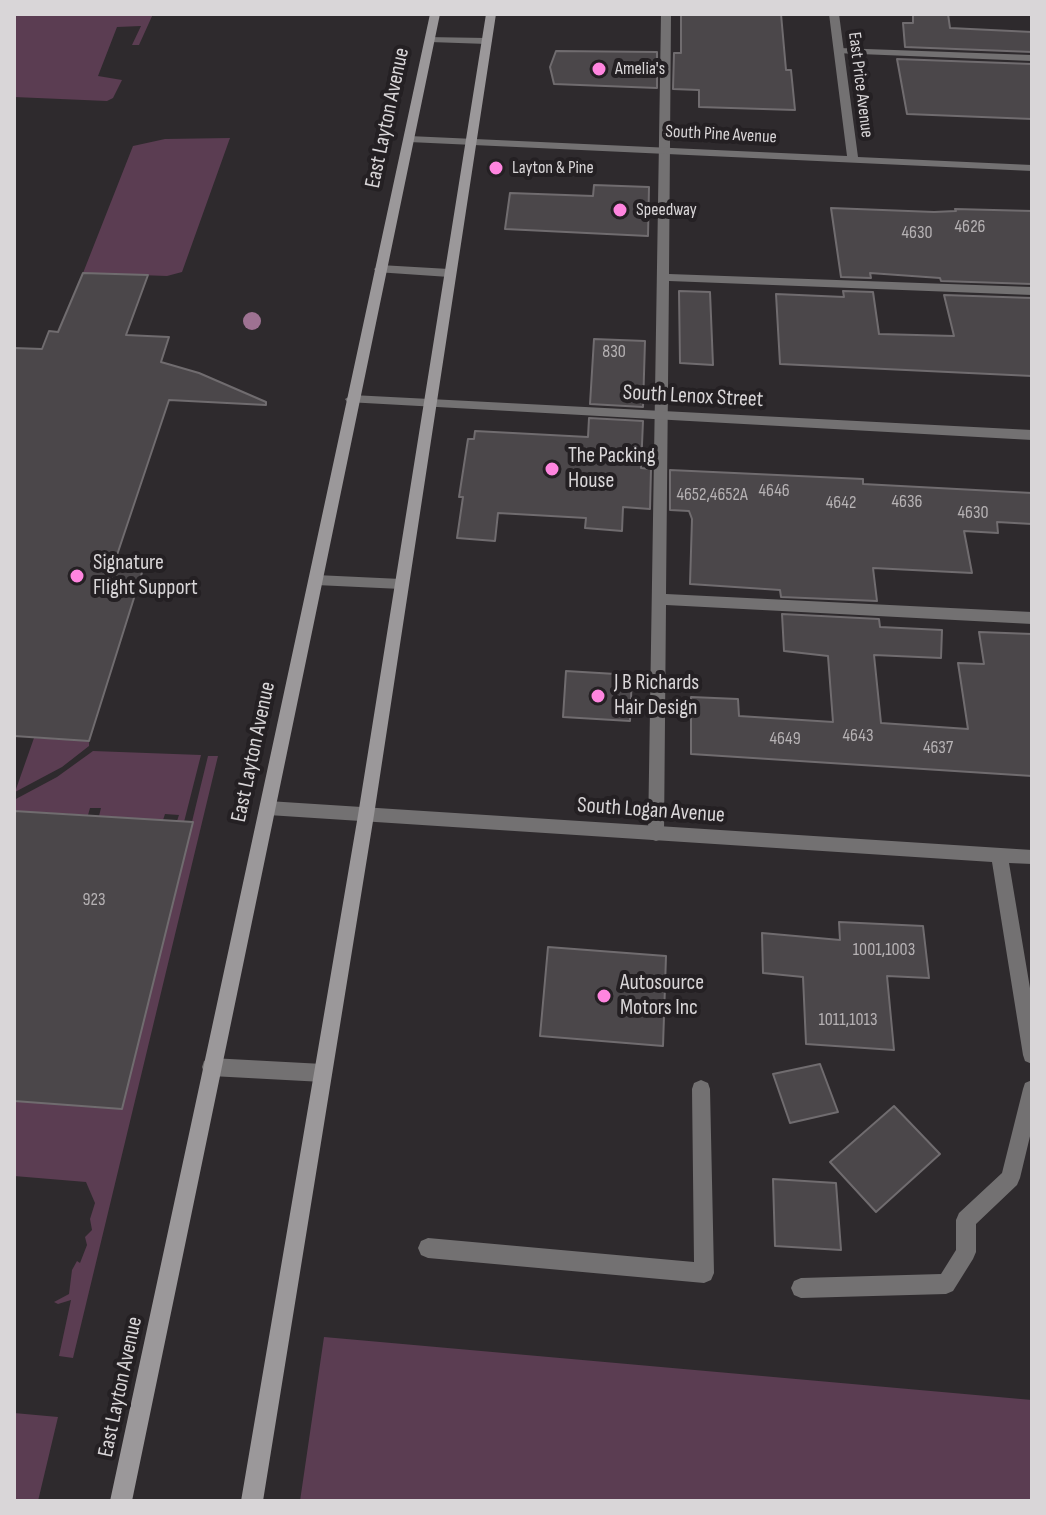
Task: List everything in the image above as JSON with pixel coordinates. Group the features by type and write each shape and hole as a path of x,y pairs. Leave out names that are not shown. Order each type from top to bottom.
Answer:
{"main road":[{"name":"East Layton Avenue","path":"121,1501 435,14"},
{"path":"252,1501 366,815 491,14"}],"street":[{"path":"656,834 666,14"},
{"name":"East Price Avenue","path":"834,14 853,159"},
{"path":"430,39 487,41"},
{"path":"839,51 1032,58"},
{"name":"South Pine Avenue","path":"409,139 1032,168"},
{"path":"380,269 449,273"},
{"path":"662,277 1032,291"},
{"name":"South Lenox Street","path":"352,399 1032,435"},
{"path":"316,580 401,584"},
{"path":"658,599 1032,618"},
{"name":"South Logan Avenue","path":"268,808 1032,857"},
{"path":"999,855 1032,1055"},
{"path":"211,1067 323,1073"},
{"path":"428,1248 704,1273 701,1089"},
{"path":"801,1288 946,1284 966,1252 966,1220 1010,1178 1032,1089"}],"shaded area":[{"path":"14,14 153,14 139,45 132,45 141,26 117,27 98,76 122,80 113,98 107,101 14,97"},
{"path":"230,138 182,272 167,276 83,273 133,146 165,139"},
{"path":"34,738 89,741 89,746 62,767 15,792"},
{"path":"93,751 201,755 184,822 177,821 179,815 165,814 163,820 99,816 101,808 90,808 88,815 14,811 14,800 57,777"},
{"path":"208,756 218,756 73,1358 59,1356 71,1300 58,1304 54,1302 69,1294 72,1270 77,1261 80,1263 87,1245 85,1237 92,1230 90,1219 95,1203 86,1182 14,1176 14,1101 122,1109"},
{"path":"324,1337 1032,1400 1032,1501 300,1501"},
{"path":"14,1413 58,1417 38,1501 14,1501"}],"building":[{"path":"681,14 781,14 786,70 791,70 795,110 699,107 699,90 673,89 674,53 681,53"},
{"path":"913,14 948,14 950,28 1032,32 1032,52 905,47 903,23 913,23"},
{"name":"Amelia's","path":"556,51 657,52 657,88 554,84 550,67"},
{"path":"897,59 1032,64 1032,119 907,114"},
{"path":"594,185 649,187 648,236 505,229 510,193 593,196"},
{"path":"831,208 934,212 955,209 1032,211 1032,284 941,281 940,278 870,273 871,278 841,277"},
{"name":"Signature Flight Support","path":"83,273 148,275 126,335 169,337 161,362 199,373 266,402 266,405 169,400 115,561 145,563 89,741 14,736 14,348 42,349 49,331 58,332"},
{"path":"679,291 710,292 713,365 680,363"},
{"path":"843,291 873,292 879,334 954,336 944,295 1032,298 1032,376 780,364 776,294 844,297"},
{"path":"594,339 645,341 643,407 590,404"},
{"name":"The Packing House","path":"589,418 643,421 641,468 651,469 650,509 623,507 622,531 585,528 586,518 498,513 495,541 457,538 463,497 459,497 468,439 474,439 475,431 588,437"},
{"path":"670,470 863,479 863,484 1032,493 1032,524 997,522 998,533 964,531 972,573 873,568 877,601 781,597 780,590 690,584 692,519 689,511 670,510"},
{"path":"782,614 879,619 880,627 942,630 941,658 874,655 881,723 968,729 958,663 984,664 979,632 1032,634 1032,776 691,754 691,697 738,699 739,716 833,722 828,656 784,651"},
{"name":"J B Richards Hair Design","path":"566,671 632,675 630,721 563,717"},
{"path":"14,811 193,822 122,1109 14,1101"},
{"path":"839,922 923,926 929,978 887,976 894,1050 806,1044 803,977 763,973 762,933 840,940"},
{"name":"Autosource Motors Inc","path":"548,947 666,956 663,1046 540,1036"},
{"path":"820,1064 838,1112 790,1123 773,1074"},
{"path":"894,1106 940,1154 876,1212 830,1162"},
{"path":"773,1179 836,1183 841,1250 775,1246"}],"place":[{"name":"Amelia's","path":"599,69"},
{"name":"Layton & Pine","path":"496,168"},
{"name":"Speedway","path":"620,210"},
{"name":"The Packing House","path":"552,469"},
{"name":"Signature Flight Support","path":"77,576"},
{"name":"J B Richards Hair Design","path":"598,696"},
{"name":"Autosource Motors Inc","path":"604,996"}]}
